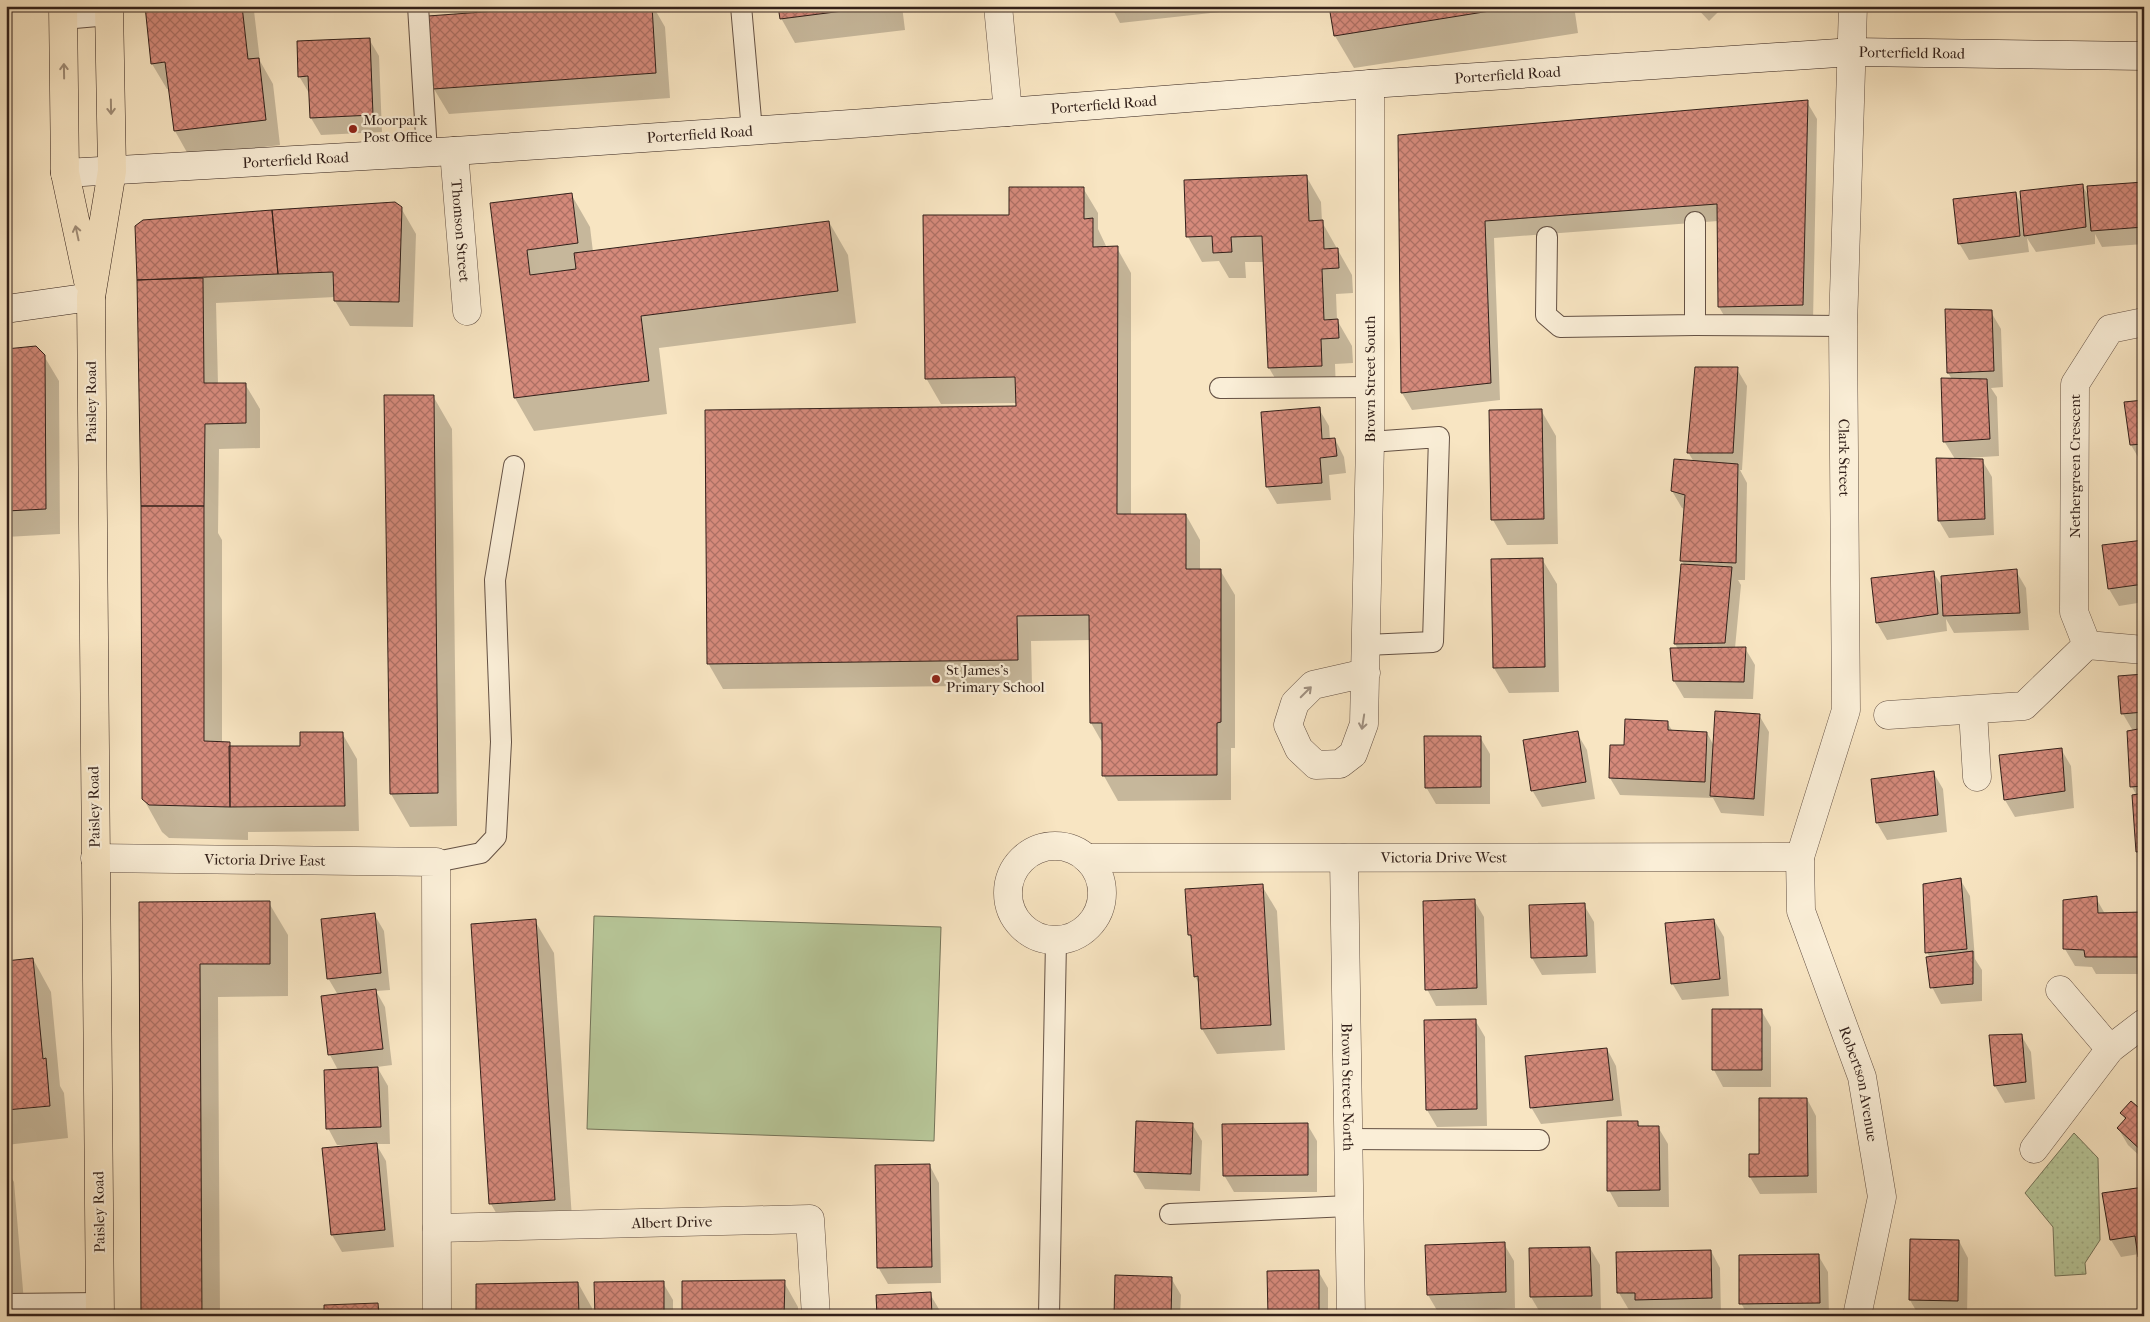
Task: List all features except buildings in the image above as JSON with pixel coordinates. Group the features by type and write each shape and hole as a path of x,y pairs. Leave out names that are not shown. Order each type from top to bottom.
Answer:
{"main road":[{"name":"Paisley Road","path":"100,1310 91,297 112,171 109,11"},
{"name":"Paisley Road","path":"63,13 65,173 91,297"}],"street":[{"path":"998,6 1008,112"},
{"name":"Clark Street","path":"1800,857 1846,710 1843,326 1853,6"},
{"name":"Porterfield Road","path":"65,173 454,151 752,131 1370,84 1853,52 2144,56"},
{"name":"Brown Street South","path":"1366,674 1370,442 1370,84"},
{"name":"Thomson Street","path":"454,151 467,311"},
{"path":"6,309 91,297"},
{"name":"Nethergreen Crescent","path":"2087,645 2074,612 2075,384 2110,329 2144,322"},
{"path":"1888,714 1973,711 2024,706 2087,645 2144,650"},
{"path":"1973,711 1977,777"},
{"path":"1057,846 1073,849 1086,858 1096,870 1102,885 1102,902 1096,917 1086,929 1072,937 1056,941 1042,939 1028,932 1016,921 1010,908 1008,893 1010,878 1017,865 1028,854 1042,848 1057,846"},
{"name":"Victoria Drive West","path":"1086,858 1800,857"},
{"name":"Robertson Avenue","path":"1800,857 1801,911 1862,1078 1882,1197 1858,1316"},
{"name":"Victoria Drive East","path":"95,858 436,862"},
{"name":"Brown Street North","path":"1344,858 1351,1316"},
{"path":"436,862 438,1316"},
{"path":"2060,990 2110,1049"},
{"path":"2034,1149 2110,1049 2144,1023"},
{"name":"Albert Drive","path":"437,1228 810,1219 816,1316"}],"lane":[{"path":"418,6 427,152"},
{"path":"741,6 752,131"},
{"path":"63,13 109,11"},
{"path":"1694,325 1695,222"},
{"path":"1547,238 1546,315 1560,327 1694,325 1843,326"},
{"path":"1220,388 1370,387"},
{"path":"1366,645 1433,642 1439,437 1370,442"},
{"path":"436,862 481,854 496,837 501,742 495,580 514,466"},
{"path":"1050,1316 1056,941"},
{"path":"1348,1139 1539,1140"},
{"path":"1170,1214 1349,1206"},
{"path":"6,1304 100,1310"}],"green space":[{"path":"594,916 941,927 934,1141 587,1129"},
{"path":"2074,1133 2098,1158 2100,1240 2085,1263 2086,1274 2055,1276 2053,1227 2025,1193"}],"place":[{"name":"Moorpark Post Office","path":"353,129"},
{"name":"St James's Primary School","path":"936,679"}]}
